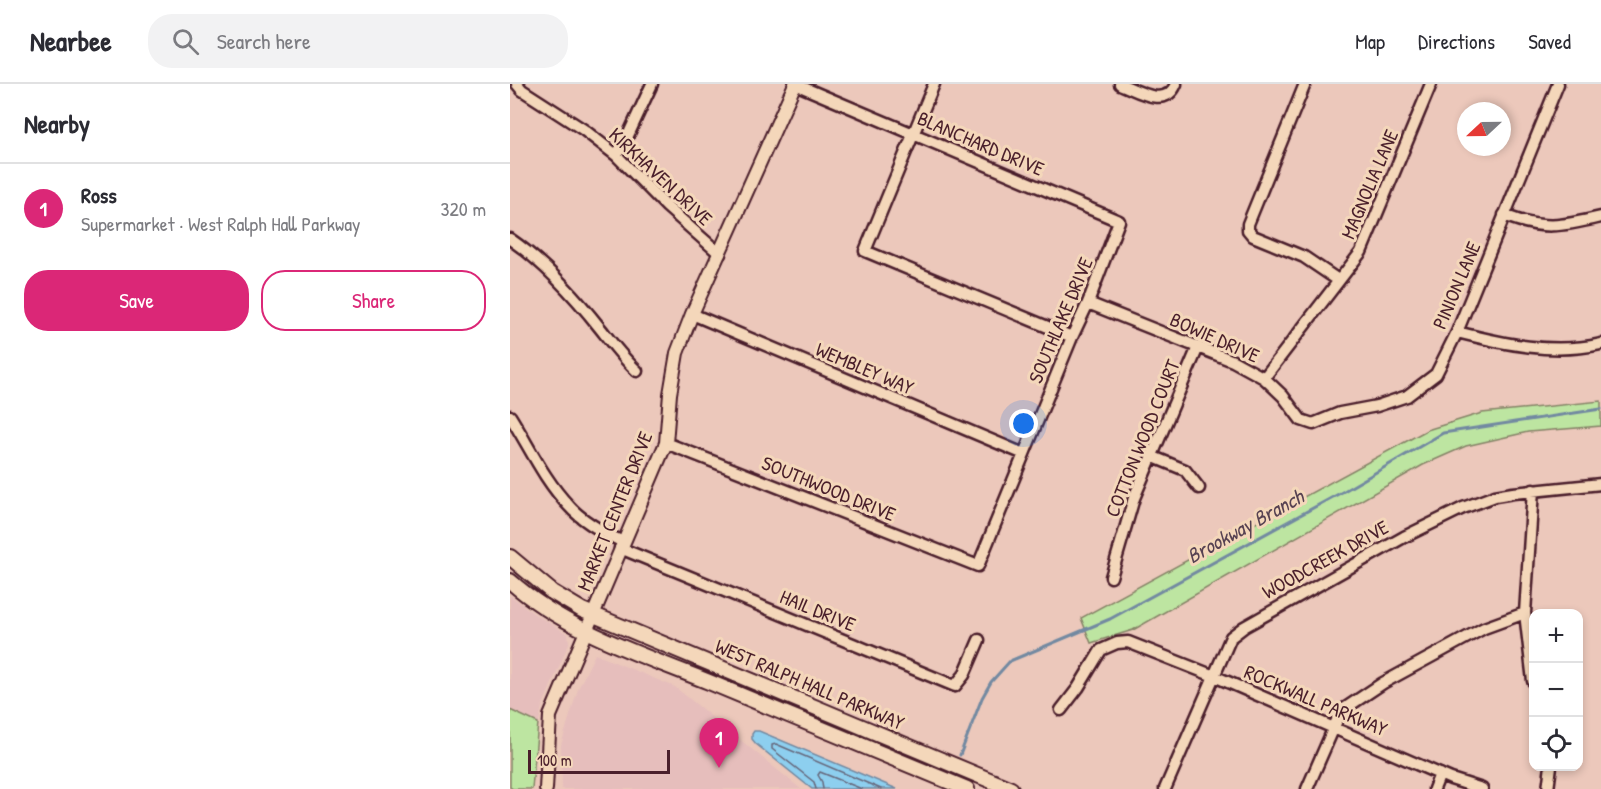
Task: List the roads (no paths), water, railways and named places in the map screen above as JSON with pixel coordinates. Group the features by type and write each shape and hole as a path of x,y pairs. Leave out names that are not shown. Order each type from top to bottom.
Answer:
{"main road":[{"name":"WEST RALPH HALL PARKWAY","path":"510,557 552,592 594,614 1011,789"},
{"name":"WEST RALPH HALL PARKWAY","path":"510,581 561,619 967,789"}],"street":[{"path":"616,155 625,142 652,84"},
{"name":"BLANCHARD DRIVE","path":"795,84 1119,221"},
{"name":"MARKET CENTER DRIVE","path":"546,789 550,716 666,443 670,394 677,353 692,314 795,84"},
{"path":"934,84 865,251 1072,338"},
{"path":"1120,84 1150,96 1162,98 1173,92 1176,84"},
{"path":"1305,84 1248,224 1248,230 1253,236 1304,257 1338,280"},
{"name":"MAGNOLIA LANE","path":"1264,378 1361,252 1431,84"},
{"name":"PINION LANE","path":"1313,424 1340,413 1377,406 1407,396 1436,374 1457,332 1558,84"},
{"name":"KIRKHAVEN DRIVE","path":"517,85 584,130 616,155 667,207 720,254"},
{"path":"1504,215 1523,223 1562,227 1601,217"},
{"name":"SOUTHLAKE DRIVE","path":"978,566 1088,303 1119,221"},
{"path":"510,239 563,284 601,328 621,356 637,371"},
{"name":"BOWIE DRIVE","path":"1088,303 1233,361 1264,378 1283,396 1301,420 1313,424"},
{"name":"WEMBLEY WAY","path":"692,314 1024,454"},
{"path":"1457,332 1500,343 1538,348 1579,349 1601,344"},
{"name":"COTTON WOOD COURT","path":"1111,578 1134,498 1198,347"},
{"path":"510,417 552,487 570,508 622,545"},
{"name":"SOUTHWOOD DRIVE","path":"666,443 978,566"},
{"path":"1151,456 1185,470 1199,488"},
{"name":"WOODCREEK DRIVE","path":"1165,789 1231,637 1262,615 1404,537 1463,508 1495,496 1601,484"},
{"path":"1531,663 1525,613 1533,490"},
{"name":"HAIL DRIVE","path":"622,545 955,686 964,675 979,640"},
{"path":"1307,789 1344,709 1383,682 1484,628 1525,613"},
{"name":"ROCKWALL PARKWAY","path":"1061,710 1078,688 1101,650 1117,643 1128,642 1214,676 1440,774 1482,789"},
{"path":"1548,789 1550,771"},
{"path":"1434,789 1440,774"}],"water":[{"path":"754,731 759,731 897,789 812,789 756,744 752,739"}],"waterway":[{"name":"Brookway Branch","path":"960,755 982,698 991,682 1010,661 1110,619 1344,491 1443,433 1601,409"}],"place":[{"name":"Ross","path":"719,768"}]}
